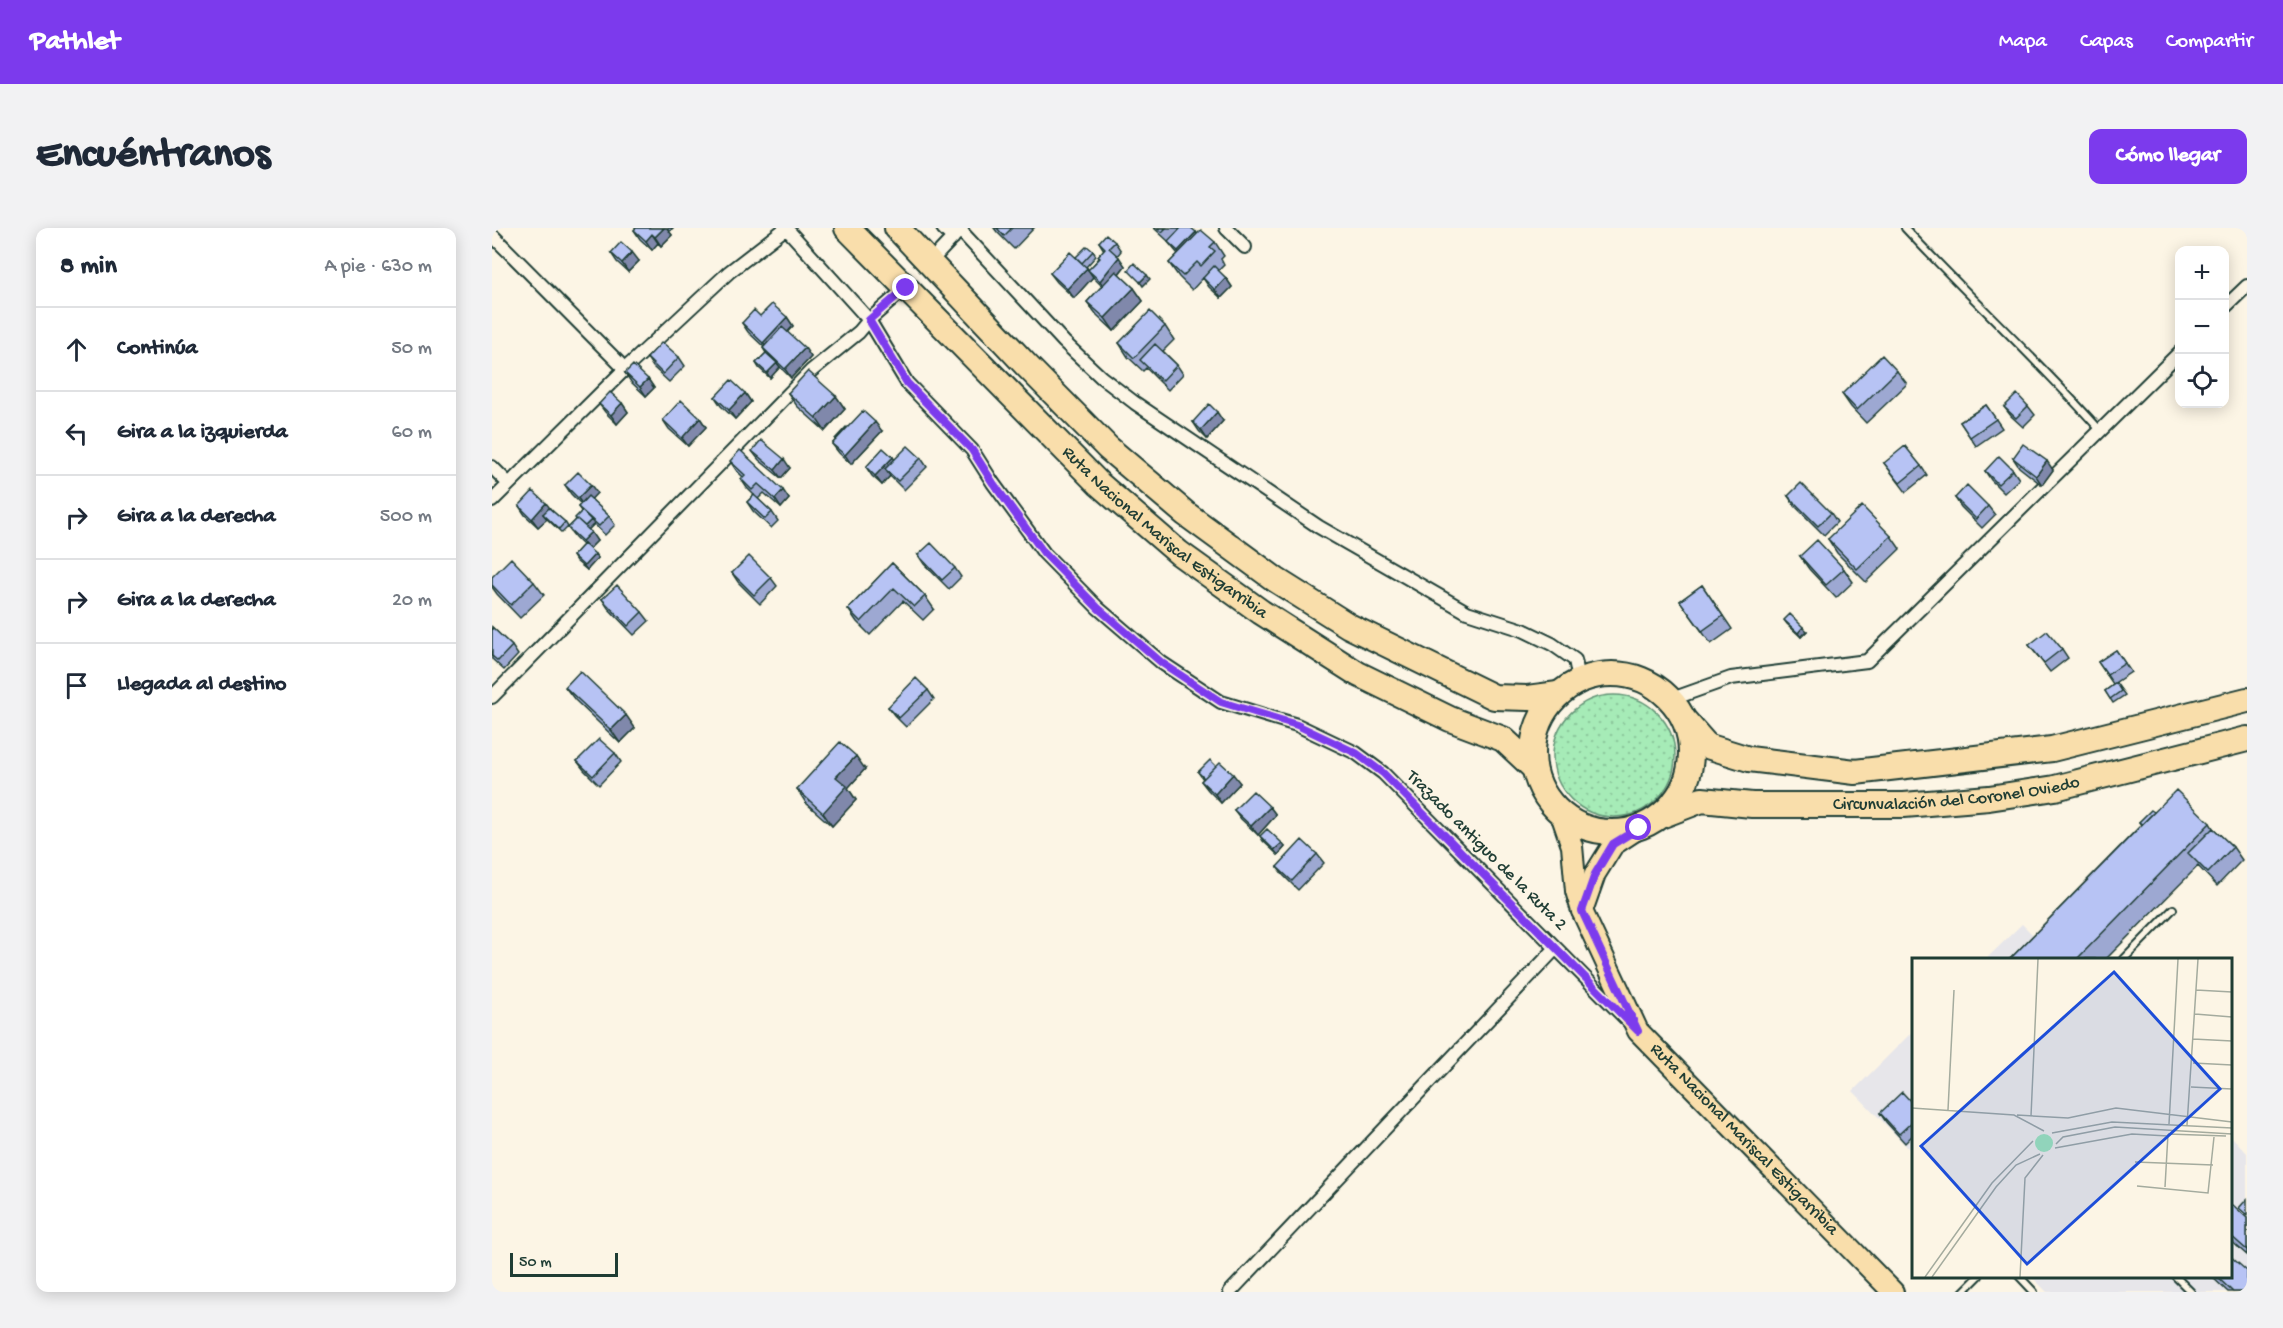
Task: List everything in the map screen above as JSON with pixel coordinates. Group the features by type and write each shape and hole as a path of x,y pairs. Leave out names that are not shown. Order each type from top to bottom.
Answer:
{"highway":[{"name":"Ruta Nacional Mariscal Estigarribia","path":"847,228 1099,484 1179,553 1261,612 1358,674 1450,718 1503,739 1533,767"},
{"name":"Ruta Nacional Mariscal Estigarribia","path":"897,228 1108,448 1186,514 1276,580 1350,626 1494,697 1528,698 1558,694"},
{"path":"1603,673 1628,674 1652,683 1672,699 1685,721 1692,746 1690,772 1680,796 1663,815 1639,828 1612,833 1585,828 1561,814 1543,793 1533,767 1533,740 1538,723 1541,715 1558,694 1579,680 1603,673"},
{"name":"Circunvalación del Coronel Oviedo","path":"1685,721 1707,746 1749,759 1855,772 2052,749 2247,700"},
{"name":"Circunvalación del Coronel Oviedo","path":"1663,815 1702,800 1752,805 1904,806 1989,798 2055,788 2247,739"}],"main road":[{"name":"Ruta Nacional Mariscal Estigarribia","path":"1561,814 1572,846 1576,891 1582,911 1638,1031 1893,1292"},
{"path":"1582,911 1595,874 1613,844 1639,828"}],"street":[{"path":"492,501 625,369 729,272 786,228"},
{"name":"Trazado antiguo de la Ruta 2","path":"786,228 869,320 907,383 972,450 1044,553 1098,608 1162,663 1221,702 1297,725 1356,753 1383,773 1638,1031"},
{"path":"943,228 959,232 1064,342 1101,377 1135,403 1338,539 1467,612 1523,630 1552,644 1575,660 1579,680"},
{"path":"1226,228 1245,247"},
{"path":"930,262 959,232"},
{"path":"492,235 625,369"},
{"path":"2229,303 2247,286"},
{"path":"492,697 811,371 859,332 869,320 906,288"},
{"path":"1672,699 1731,678 1867,661 2178,354"},
{"path":"492,467 509,484"},
{"path":"1230,1292 1556,948"}],"lane":[{"path":"1905,228 2101,430"},
{"path":"2125,958 2173,909"},
{"path":"1963,1292 1977,1277"},
{"path":"2021,1277 2034,1292"},
{"path":"2177,1277 2191,1292"}],"shaded area":[{"path":"2022,924 2056,958 1987,958"},
{"path":"1912,1032 1912,1152 1853,1091"},
{"path":"2232,1137 2247,1153 2247,1292 2047,1292 2032,1277 2232,1277"}],"green space":[{"path":"1614,695 1638,699 1657,713 1671,732 1675,756 1671,780 1657,799 1638,813 1614,817 1590,813 1571,799 1557,780 1553,756 1557,732 1571,713 1590,699"}],"building":[{"path":"636,228 664,228 655,237 652,234 646,241 634,230"},
{"path":"997,228 1012,228 1004,236"},
{"path":"1181,228 1191,228 1196,232 1178,251 1168,242"},
{"path":"1201,230 1215,242 1210,247 1215,251 1201,266 1197,262 1183,276 1169,263"},
{"path":"1106,234 1115,242 1109,248 1119,257 1100,281 1088,270 1100,258 1098,256 1105,248 1099,242"},
{"path":"621,242 632,252 622,263 611,253"},
{"path":"1087,246 1093,251 1082,263 1076,257"},
{"path":"1070,252 1087,268 1067,289 1050,273"},
{"path":"1134,263 1147,275 1140,282 1128,270"},
{"path":"1214,266 1226,278 1215,290 1203,278"},
{"path":"1116,271 1134,288 1105,318 1087,302"},
{"path":"772,304 787,317 763,343 742,323 754,310 760,316"},
{"path":"1150,311 1165,326 1134,358 1119,343"},
{"path":"782,327 805,348 785,369 763,348"},
{"path":"662,342 679,357 663,374 647,358"},
{"path":"1155,344 1177,365 1162,381 1140,360"},
{"path":"766,353 777,363 767,373 756,363"},
{"path":"1882,355 1897,371 1857,410 1842,394"},
{"path":"633,365 648,379 640,387 625,373"},
{"path":"808,371 836,396 816,418 788,393"},
{"path":"731,380 745,393 729,410 715,397"},
{"path":"610,392 622,403 611,415 599,404"},
{"path":"2017,394 2028,406 2016,418 2004,407"},
{"path":"681,400 700,418 682,438 663,420"},
{"path":"1209,404 1217,412 1201,430 1193,422"},
{"path":"1986,405 1996,419 1970,437 1960,422"},
{"path":"863,411 875,422 845,455 832,444"},
{"path":"847,428 836,440 835,439"},
{"path":"761,440 784,459 775,470 752,451"},
{"path":"2023,444 2047,461 2036,476 2013,458"},
{"path":"908,446 921,458 898,481 885,469"},
{"path":"1905,446 1921,466 1900,483 1884,463"},
{"path":"883,448 893,457 875,476 866,467"},
{"path":"740,450 783,490 775,499 758,484 752,490 741,479 745,475 730,461"},
{"path":"1999,456 2013,470 1998,484 1985,471"},
{"path":"578,472 591,485 578,498 565,485"},
{"path":"1801,483 1831,513 1818,526 1788,496"},
{"path":"1967,485 1988,506 1976,519 1955,498"},
{"path":"533,491 546,503 532,519 519,506"},
{"path":"754,495 772,512 765,519 747,502"},
{"path":"588,496 609,516 599,526 578,507"},
{"path":"1862,506 1891,536 1857,569 1828,539"},
{"path":"549,508 565,522 559,529 543,514"},
{"path":"582,511 591,520 585,526 575,518"},
{"path":"577,519 591,532 582,541 568,528"},
{"path":"1817,540 1844,569 1826,585 1800,556"},
{"path":"931,543 955,568 942,580 918,555"},
{"path":"584,544 595,554 584,566 573,556"},
{"path":"749,556 771,578 754,595 732,573"},
{"path":"511,558 534,582 511,605 492,585 492,577"},
{"path":"892,563 925,596 914,607 894,588 861,622 848,609"},
{"path":"617,585 642,612 628,626 602,599"},
{"path":"1702,585 1723,616 1702,631 1680,601"},
{"path":"1790,614 1803,627 1798,633 1784,620"},
{"path":"492,627 512,646 498,661 492,656"},
{"path":"2047,631 2062,649 2044,663 2029,645"},
{"path":"2116,650 2125,663 2107,675 2098,662"},
{"path":"580,671 626,715 611,730 565,687"},
{"path":"916,678 928,690 899,718 888,707"},
{"path":"2116,683 2121,691 2110,699 2105,691"},
{"path":"599,739 615,753 593,776 577,761"},
{"path":"840,742 856,756 836,777 847,786 823,813 797,789"},
{"path":"1210,760 1216,766 1204,778 1198,772"},
{"path":"1220,762 1233,774 1215,794 1201,781"},
{"path":"2176,790 2210,823 2078,958 2011,958"},
{"path":"1253,791 1270,807 1251,826 1234,810"},
{"path":"2151,810 2154,812 2142,824 2139,822"},
{"path":"2213,828 2233,847 2208,873 2188,853"},
{"path":"1267,829 1282,843 1274,850 1260,836"},
{"path":"1302,840 1317,854 1292,881 1277,867"},
{"path":"1902,1092 1912,1103 1912,1122 1899,1134 1880,1113"},
{"path":"2247,1199 2247,1215 2239,1208"},
{"path":"2232,1206 2247,1218 2247,1250 2232,1237"},
{"path":"2232,1258 2247,1271 2247,1288 2243,1292 2233,1292 2217,1277 2232,1277"}],"route":[{"path":"906,288 869,320 907,383 972,450 1044,553 1098,608 1162,663 1221,702 1297,725 1356,753 1383,773 1638,1031 1582,911 1595,874 1613,844 1639,828"}]}
